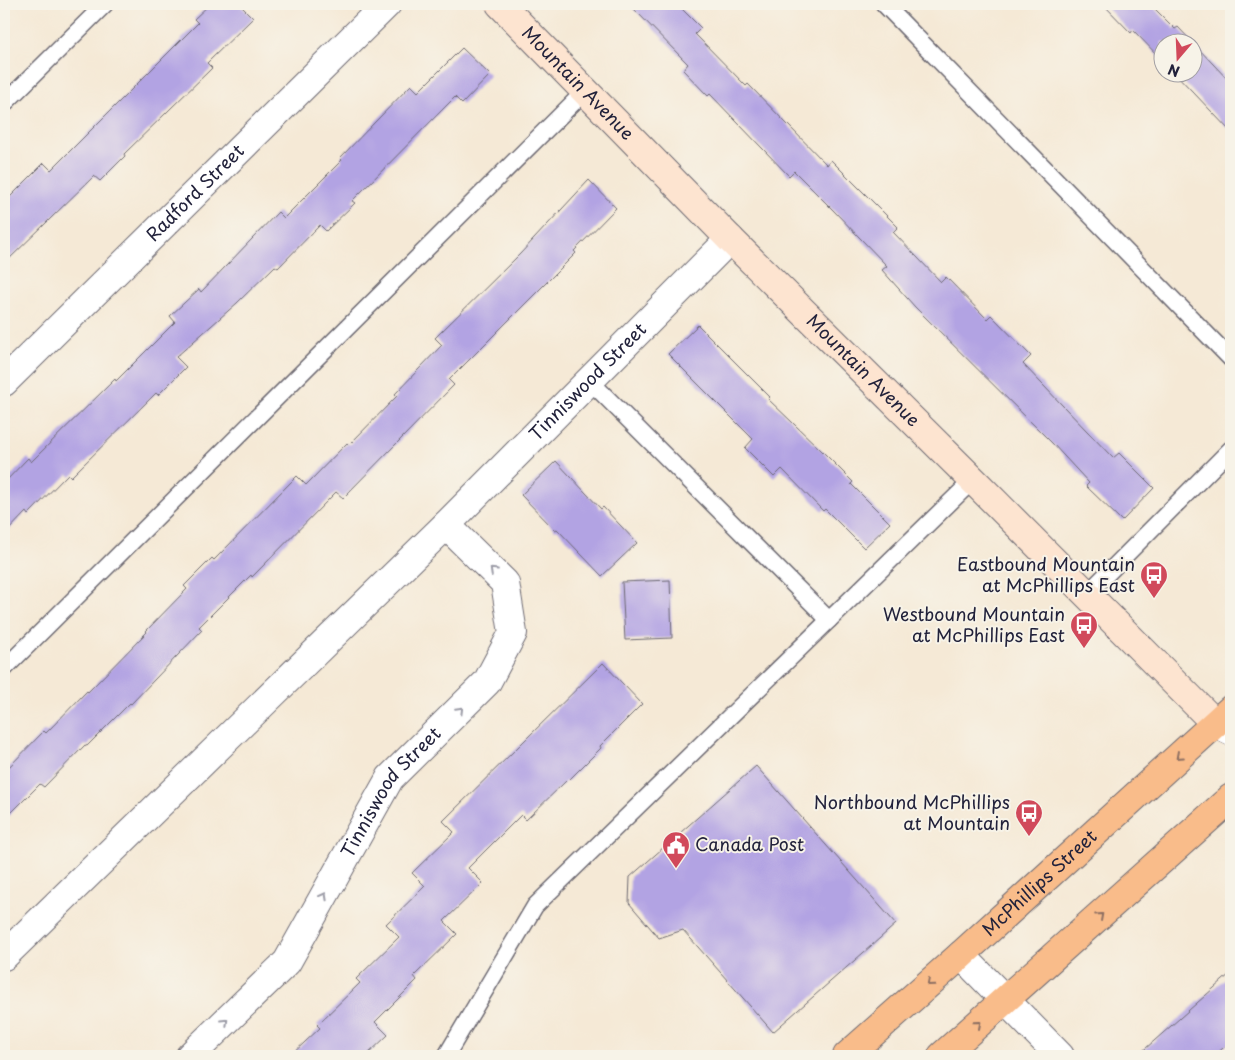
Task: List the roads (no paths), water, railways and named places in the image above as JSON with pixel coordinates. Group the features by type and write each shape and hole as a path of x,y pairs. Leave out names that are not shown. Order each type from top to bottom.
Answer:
{"main road":[{"name":"Mountain Avenue","path":"500,4 730,239 1086,595 1226,721"},
{"name":"McPhillips Street","path":"847,1056 1226,721"},
{"path":"942,1056 1231,798"}],"street":[{"name":"Radford Street","path":"4,382 387,4"},
{"name":"Tinniswood Street","path":"4,956 446,526 730,239"},
{"name":"Tinniswood Street","path":"190,1056 287,962 390,778 487,682 513,633 505,583 446,526"},
{"path":"962,955 1060,1056"}],"lane":[{"path":"4,104 105,4"},
{"path":"884,4 1231,359"},
{"path":"4,669 586,90"},
{"path":"590,381 828,620"},
{"path":"1086,595 1231,449"},
{"path":"446,1056 535,906 973,480"}],"place":[{"name":"Eastbound Mountain at McPhillips East","path":"1154,599"},
{"name":"Westbound Mountain at McPhillips East","path":"1084,649"},
{"name":"Northbound McPhillips at Mountain","path":"1029,837"},
{"name":"Canada Post","path":"676,869"}]}
